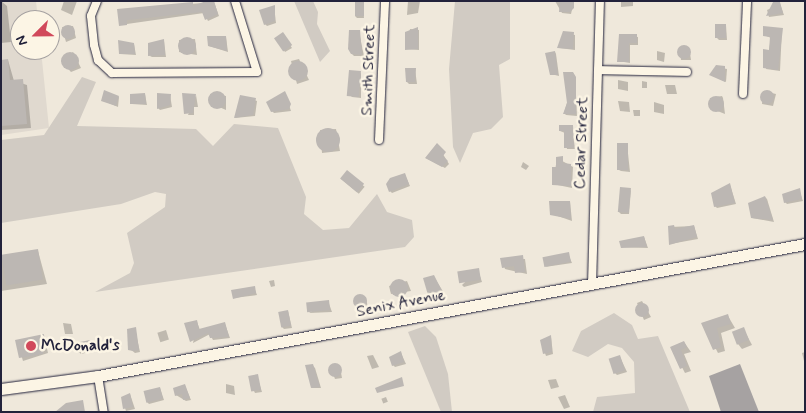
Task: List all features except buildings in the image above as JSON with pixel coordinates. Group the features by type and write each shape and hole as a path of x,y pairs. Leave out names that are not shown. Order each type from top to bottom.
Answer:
{"street":[{"path":"97,1 92,16 94,45 104,67 122,75 257,72 234,1"},
{"name":"Smith Street","path":"380,140 385,1"},
{"name":"Cedar Street","path":"592,285 600,1"},
{"path":"743,94 746,1"},
{"path":"598,70 686,72"},
{"name":"Senix Avenue","path":"1,389 98,376 805,244"},
{"path":"98,376 104,412"}],"shaded area":[{"path":"1,1 36,1 37,10 10,10 10,60 42,60 49,128 1,135"},
{"path":"294,1 313,1 318,12 317,24 330,51 320,62"},
{"path":"455,1 510,1 510,59 499,65 503,117 491,129 473,133 460,163 453,147 449,69"},
{"path":"82,77 96,82 77,126 196,129 213,146 234,124 278,128 306,197 304,214 323,230 349,228 377,194 387,212 412,220 414,237 405,247 95,292 130,273 134,263 127,233 165,207 166,194 155,192 121,204 1,223 1,140 44,135"},
{"path":"614,313 632,325 638,339 658,336 690,412 593,412 597,397 635,393 634,362 622,348 608,344 588,357 572,351 581,331"},
{"path":"425,326 436,337 448,374 452,412 441,412 408,332"},
{"path":"740,364 759,412 721,412 709,376"}],"place":[{"name":"McDonald's","path":"31,346"}]}
